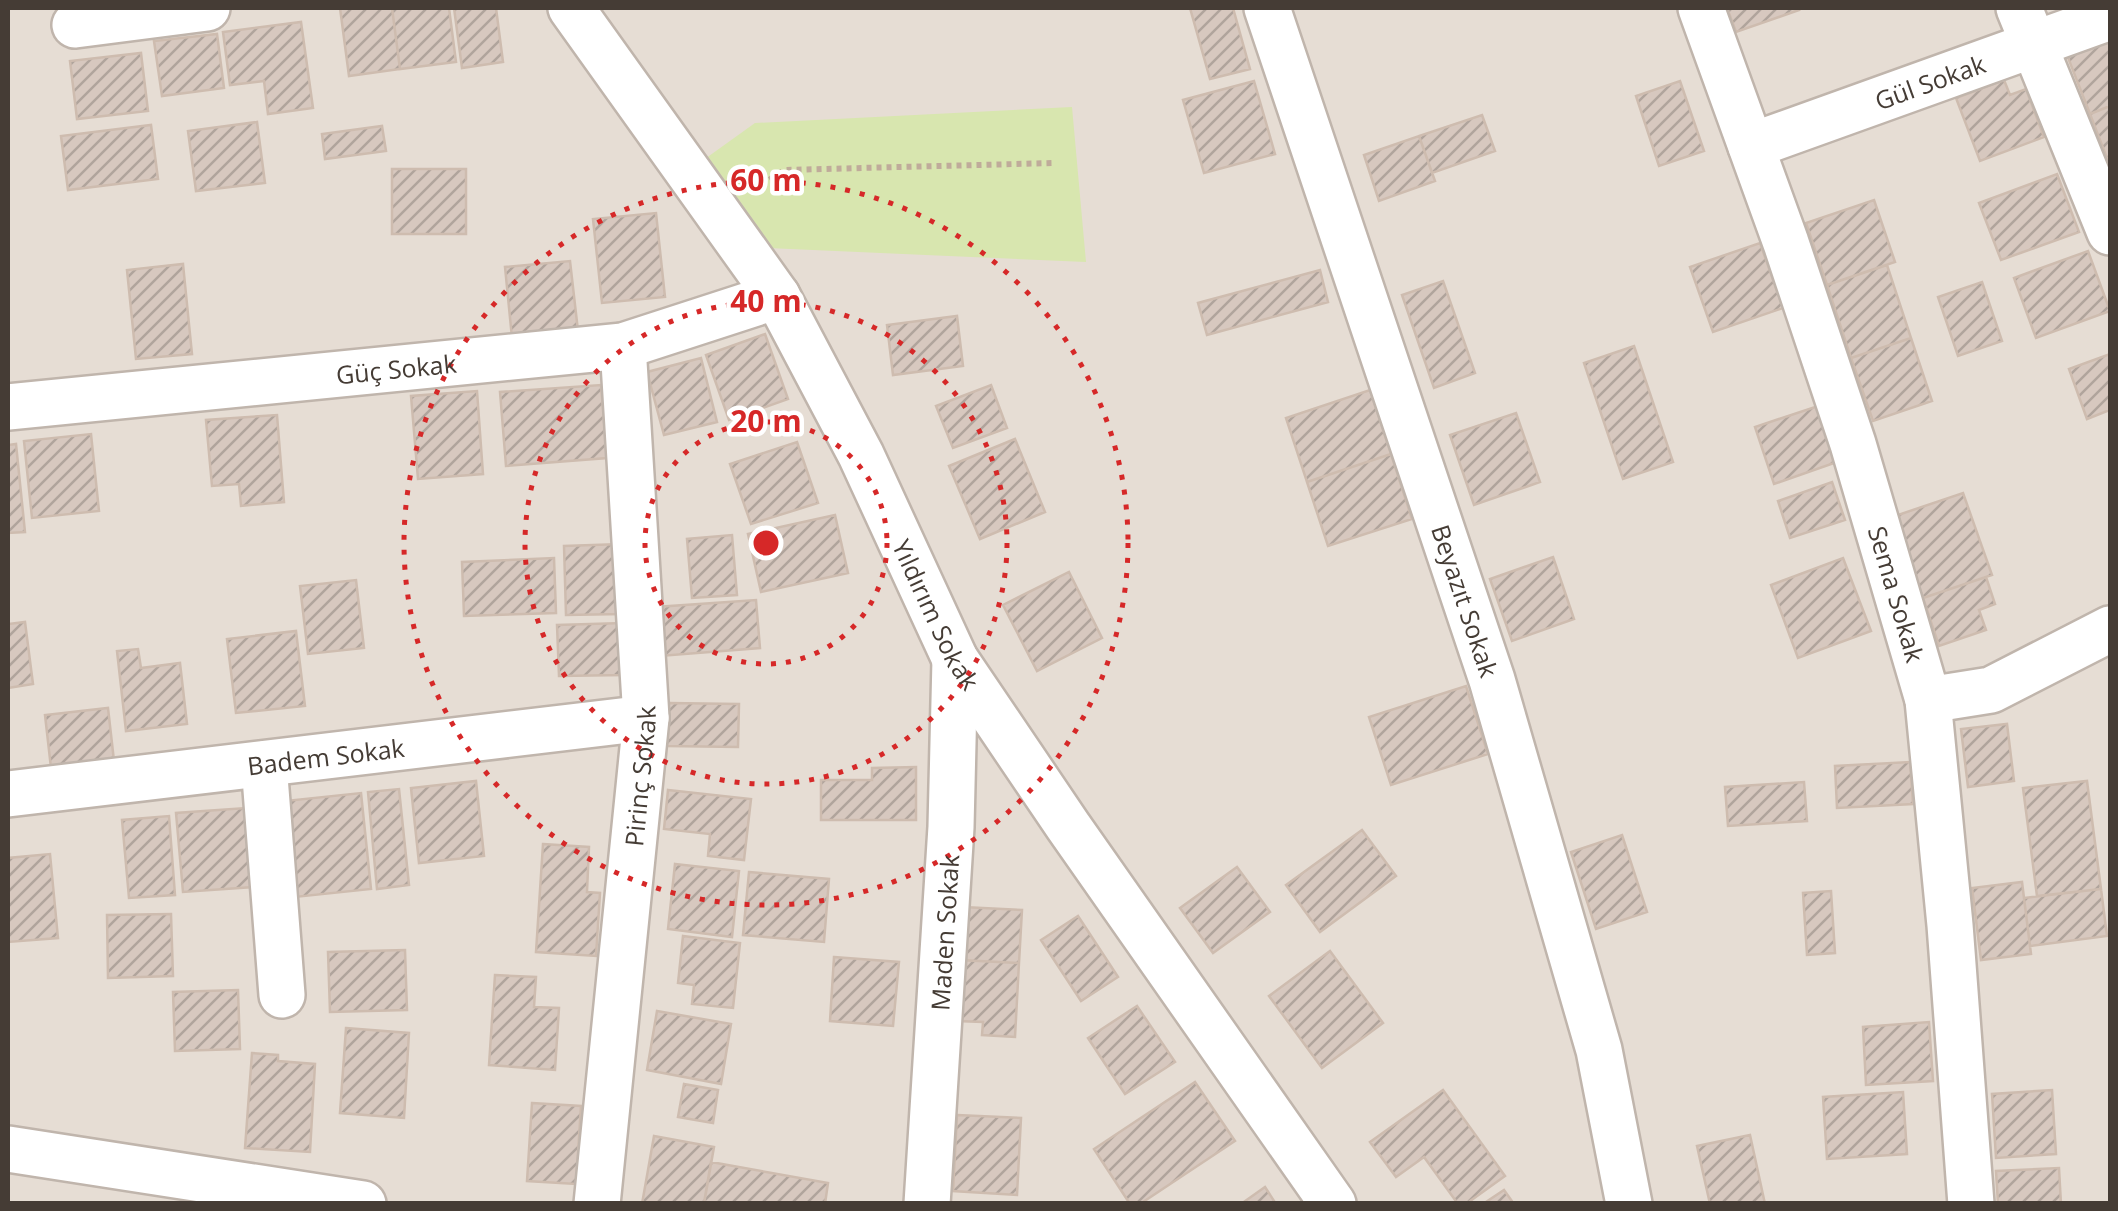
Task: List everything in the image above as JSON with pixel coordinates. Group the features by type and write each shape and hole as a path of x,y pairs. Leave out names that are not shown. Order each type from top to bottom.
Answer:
{"street":[{"path":"75,25 207,8"},
{"name":"Yıldırım Sokak","path":"571,8 776,296 861,455 955,659 1333,1204"},
{"name":"Beyazıt Sokak","path":"1266,8 1492,680 1598,1050 1629,1204"},
{"name":"Sema Sokak","path":"1701,8 1853,444 1928,700 1971,1204"},
{"name":"Gül Sokak","path":"1751,146 2027,27 2110,18"},
{"path":"2027,27 2110,232"},
{"name":"Güç Sokak","path":"8,407 623,346 776,296"},
{"name":"Pirinç Sokak","path":"597,1204 646,718 623,346"},
{"path":"1928,700 1991,690 2110,629"},
{"name":"Maden Sokak","path":"927,1204 951,827 955,659"},
{"name":"Badem Sokak","path":"8,794 646,718"},
{"path":"264,764 282,995"},
{"path":"8,1149 363,1204"}],"path":[{"path":"719,214 784,170 1056,163"}],"shaded area":[{"path":"8,8 2110,8 2110,1203 8,1203"}],"green space":[{"path":"1072,107 1086,262 742,247 688,171 755,123"}],"building":[{"path":"340,8 392,8 400,69 349,76"},
{"path":"392,8 449,8 456,62 400,69"},
{"path":"454,8 496,8 503,62 462,68"},
{"path":"1190,8 1233,8 1250,69 1210,79"},
{"path":"1727,8 1798,8 1799,10 1736,32"},
{"path":"301,22 313,108 268,114 264,81 230,85 223,32"},
{"path":"217,34 224,88 162,96 154,41"},
{"path":"2110,39 2110,106 2090,114 2067,55"},
{"path":"141,53 148,111 77,119 70,61"},
{"path":"2004,80 2010,95 2026,89 2044,137 1980,161 1956,98"},
{"path":"1254,81 1275,154 1204,173 1183,100"},
{"path":"1680,81 1704,151 1659,166 1636,96"},
{"path":"2110,106 2110,166 2090,114"},
{"path":"1482,115 1495,151 1432,173 1419,136"},
{"path":"257,122 265,183 196,191 188,131"},
{"path":"151,125 158,179 68,190 61,136"},
{"path":"382,126 386,151 325,159 322,134"},
{"path":"1419,136 1435,181 1379,201 1364,155"},
{"path":"392,169 466,169 466,234 392,234"},
{"path":"2057,174 2079,232 2001,260 1979,203"},
{"path":"1874,200 1895,262 1827,285 1806,223"},
{"path":"656,213 665,297 602,303 593,219"},
{"path":"1760,243 1783,308 1713,332 1690,267"},
{"path":"2088,251 2110,311 2036,338 2014,278"},
{"path":"570,261 578,331 512,338 505,267"},
{"path":"183,264 192,354 136,359 127,270"},
{"path":"1887,265 1911,338 1851,358 1827,285"},
{"path":"1320,270 1328,302 1207,335 1198,303"},
{"path":"1443,281 1475,373 1434,388 1402,295"},
{"path":"1982,282 2002,341 1958,356 1938,297"},
{"path":"957,316 963,366 893,375 887,325"},
{"path":"765,334 788,399 729,420 706,355"},
{"path":"1911,338 1932,401 1873,421 1851,358"},
{"path":"1634,346 1673,462 1623,479 1584,363"},
{"path":"2110,354 2110,410 2087,419 2069,369"},
{"path":"701,358 717,422 664,435 647,372"},
{"path":"601,385 607,458 506,466 500,392"},
{"path":"991,385 1007,428 953,448 936,406"},
{"path":"1370,390 1391,454 1307,482 1286,418"},
{"path":"477,391 483,474 418,479 411,396"},
{"path":"1818,406 1837,462 1774,484 1755,427"},
{"path":"1516,413 1540,482 1474,505 1450,435"},
{"path":"277,415 284,502 241,506 239,484 212,486 206,420"},
{"path":"91,434 99,511 32,518 24,441"},
{"path":"1015,439 1045,512 980,539 949,466"},
{"path":"797,442 818,503 751,524 730,464"},
{"path":"16,444 25,532 8,533 8,445"},
{"path":"1391,454 1412,519 1328,546 1307,482"},
{"path":"1832,482 1845,520 1790,538 1778,501"},
{"path":"1963,493 1992,575 1923,598 1895,516"},
{"path":"835,515 848,573 761,592 748,534"},
{"path":"732,535 737,595 692,598 687,539"},
{"path":"621,544 622,614 566,615 564,546"},
{"path":"1553,557 1574,619 1512,641 1490,579"},
{"path":"554,558 556,613 464,616 462,562"},
{"path":"1843,558 1871,631 1798,658 1771,585"},
{"path":"1069,572 1102,638 1037,671 1003,605"},
{"path":"1986,577 1995,604 1979,610 1986,630 1939,646 1923,598"},
{"path":"356,580 364,648 308,654 300,586"},
{"path":"756,600 760,648 660,656 656,607"},
{"path":"25,622 33,684 8,688 8,624"},
{"path":"623,623 624,675 559,676 557,625"},
{"path":"296,631 305,706 236,713 227,639"},
{"path":"138,649 141,668 180,663 187,724 126,731 117,651"},
{"path":"1466,686 1488,754 1391,785 1369,717"},
{"path":"668,703 739,704 738,747 667,746"},
{"path":"108,708 114,761 51,768 45,715"},
{"path":"2007,724 2014,781 1968,787 1961,729"},
{"path":"1910,762 1913,804 1837,808 1835,766"},
{"path":"916,767 916,820 821,820 821,780 872,780 872,768"},
{"path":"476,781 484,856 419,863 411,788"},
{"path":"2087,781 2101,889 2037,896 2023,788"},
{"path":"1804,782 1807,821 1728,826 1725,787"},
{"path":"399,789 409,885 377,889 368,792"},
{"path":"668,790 751,799 744,860 708,856 710,834 664,829"},
{"path":"361,793 371,889 295,897 285,801"},
{"path":"246,808 253,887 183,892 176,813"},
{"path":"169,816 175,895 129,898 122,820"},
{"path":"1362,830 1396,876 1320,932 1286,885"},
{"path":"1622,835 1647,912 1596,929 1571,852"},
{"path":"543,844 589,847 587,892 600,893 596,956 536,952"},
{"path":"50,854 58,938 8,942 8,858"},
{"path":"675,864 739,871 732,937 668,929"},
{"path":"1237,867 1270,912 1213,953 1180,908"},
{"path":"749,872 829,879 824,942 743,935"},
{"path":"2022,882 2031,954 1981,960 1972,888"},
{"path":"2101,889 2107,936 2030,946 2024,898"},
{"path":"1831,891 1835,953 1807,955 1803,893"},
{"path":"963,907 1022,910 1019,963 960,960"},
{"path":"171,914 173,976 108,978 107,915"},
{"path":"1078,916 1118,977 1081,1001 1041,940"},
{"path":"683,936 740,943 733,1008 692,1004 694,985 678,983"},
{"path":"405,950 407,1010 330,1012 328,952"},
{"path":"1330,951 1383,1023 1322,1068 1269,996"},
{"path":"834,957 899,962 893,1026 830,1021"},
{"path":"960,960 1019,963 1015,1037 982,1035 983,1022 957,1021"},
{"path":"495,975 536,977 534,1007 559,1008 555,1070 489,1065"},
{"path":"238,990 240,1049 175,1051 173,992"},
{"path":"1137,1006 1175,1062 1125,1094 1088,1038"},
{"path":"657,1011 731,1024 721,1084 647,1070"},
{"path":"1929,1022 1933,1081 1866,1085 1863,1027"},
{"path":"346,1028 409,1033 404,1118 340,1113"},
{"path":"252,1053 278,1055 278,1061 315,1064 310,1152 245,1148"},
{"path":"1195,1082 1235,1141 1140,1204 1130,1204 1094,1149"},
{"path":"684,1084 718,1090 713,1123 678,1117"},
{"path":"1443,1090 1505,1176 1466,1204 1458,1204 1424,1157 1396,1177 1370,1142"},
{"path":"2052,1090 2056,1154 1996,1158 1992,1094"},
{"path":"1903,1092 1907,1154 1827,1159 1823,1097"},
{"path":"532,1103 581,1106 576,1184 527,1181"},
{"path":"957,1115 1021,1118 1017,1195 953,1191"},
{"path":"1750,1135 1765,1204 1710,1204 1697,1146"},
{"path":"654,1136 714,1147 704,1204 642,1204"},
{"path":"711,1162 828,1183 825,1204 704,1203"},
{"path":"2059,1168 2061,1204 1998,1204 1996,1171"},
{"path":"1265,1187 1276,1204 1241,1204"},
{"path":"1504,1190 1514,1204 1483,1204"}]}
